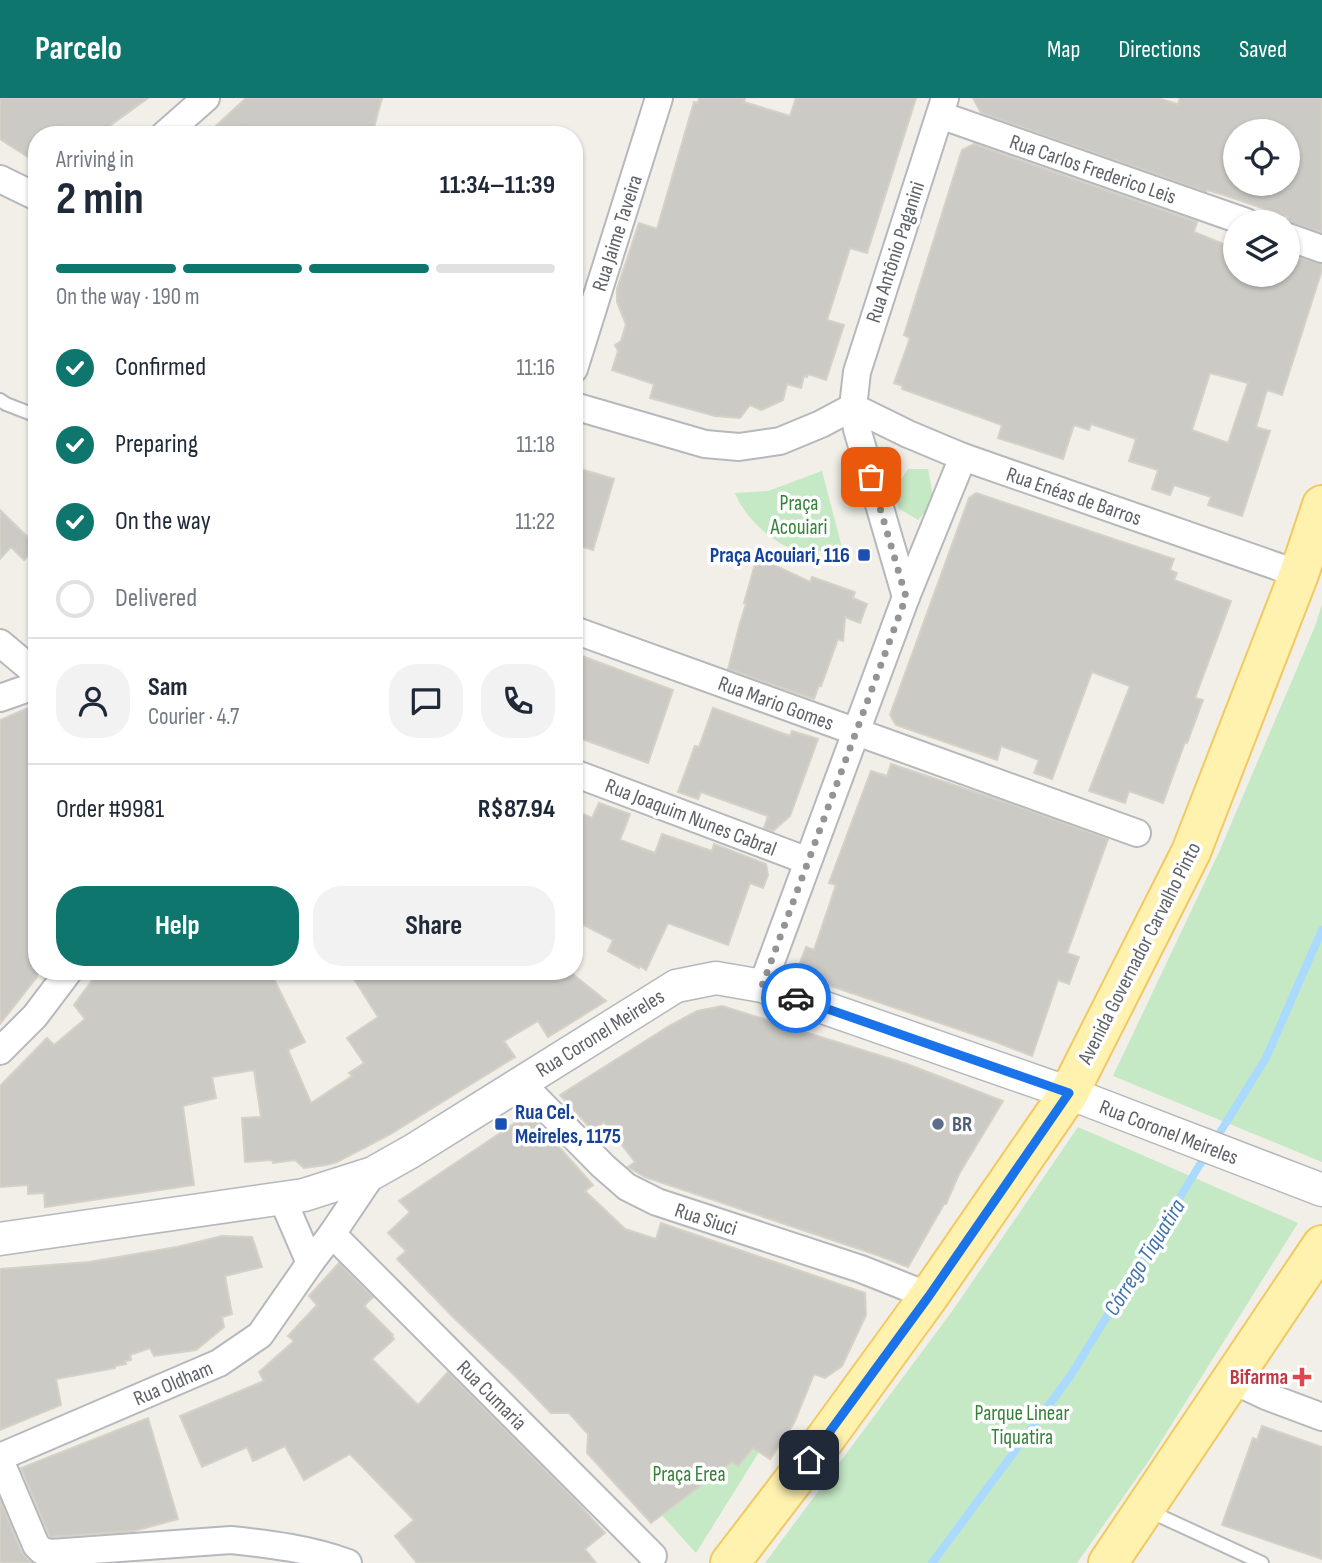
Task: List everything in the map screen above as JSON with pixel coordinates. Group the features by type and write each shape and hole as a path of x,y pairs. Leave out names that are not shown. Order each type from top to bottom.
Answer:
{"main road":[{"name":"Avenida Governador Carvalho Pinto","path":"730,1563 929,1296 1069,1093 1191,852 1299,574 1322,505"},
{"path":"1108,1563 1322,1245"}],"street":[{"path":"174,126 206,98"},
{"name":"Rua Jaime Taveira","path":"583,340 659,98"},
{"name":"Rua Carlos Frederico Leis","path":"942,106 1223,213"},
{"name":"Rua Antônio Paganini","path":"906,597 853,407 857,372 942,106"},
{"path":"0,179 28,193"},
{"path":"1300,241 1322,249"},
{"path":"583,409 705,444 739,447 780,441 853,407"},
{"name":"Rua Enéas de Barros","path":"853,407 963,457 1299,574"},
{"path":"762,986 906,597 963,457"},
{"name":"Rua Mario Gomes","path":"583,633 1137,832"},
{"path":"0,643 28,666"},
{"path":"0,698 28,688"},
{"name":"Rua Joaquim Nunes Cabral","path":"583,776 808,861"},
{"name":"Rua Coronel Meireles","path":"0,1239 304,1195 373,1173 676,986 716,978 762,986 1069,1093 1322,1190"},
{"path":"0,1051 35,1016 62,980"},
{"name":"Rua Siuci","path":"520,1082 627,1187 657,1202 861,1269 929,1296"},
{"name":"Rua Oldham","path":"0,1459 219,1363 260,1335 373,1173"},
{"path":"282,1198 310,1263"},
{"name":"Rua Cumaria","path":"332,1234 653,1556"},
{"path":"1232,1380 1322,1417"},
{"path":"0,1459 36,1545 41,1551 51,1553 231,1541 261,1543 307,1557 348,1563"}],"lane":[{"path":"0,400 28,413"},
{"path":"1145,1509 1262,1563"}],"green space":[{"path":"908,469 928,469 934,502 918,520 898,508 895,489"},
{"name":"Praça Acouiari","path":"822,471 842,548 798,551 775,540 755,523 735,493 768,491"},
{"path":"1322,604 1322,1162 1113,1076 1220,850 1316,624"},
{"name":"Parque Linear Tiquatira","path":"1078,1127 1298,1223 1150,1459 1077,1563 765,1563 953,1310"},
{"name":"Praça Erea","path":"769,1436 696,1553 621,1470"}],"building":[{"path":"0,98 148,98 112,126 28,126 28,157 0,139"},
{"path":"246,98 382,98 374,126 216,126"},
{"path":"699,98 745,98 744,102 790,116 796,98 916,98 867,253 850,248 827,320 844,325 826,380 808,374 807,377 804,376 801,388 787,384 783,400 761,410 750,405 740,418 715,416 650,398 654,384 612,370 618,351 615,345 621,341 626,324 617,302 617,289 639,223 657,229 694,102 698,103"},
{"path":"973,98 1157,98 1178,104 1180,98 1322,98 1322,232 1300,226 1300,210 1268,210 1227,196 1300,196 1300,119 1223,119 1223,195 1207,190 1206,192 981,113"},
{"path":"974,144 1197,222 1194,232 1223,244 1223,287 1300,287 1300,258 1322,264 1282,395 1267,390 1256,427 1270,431 1242,516 1208,505 1211,497 1174,485 1170,495 1152,489 1158,470 1129,461 1136,439 1091,424 1089,430 1074,425 1063,459 998,438 1002,425 902,389 903,386 894,383 910,338 904,335 962,150","holes":["1210,373 1248,383 1228,443 1192,430"]},
{"path":"583,470 614,479 593,550 583,547"},
{"path":"976,493 1174,559 1170,570 1177,573 1174,580 1231,601 1195,698 1203,700 1163,803 1129,791 1125,803 1089,791 1130,686 1092,672 1052,779 1034,773 1039,760 1001,746 997,760 896,725 890,715 969,498"},
{"path":"0,510 28,537 28,556 24,560 11,547 0,559"},
{"path":"757,557 810,582 812,577 855,592 853,598 867,604 860,623 845,617 843,641 838,639 814,699 728,669"},
{"path":"583,656 673,690 648,763 583,739"},
{"path":"28,708 28,980 35,980 0,1024 0,720"},
{"path":"713,708 790,736 792,731 818,739 790,816 773,831 764,828 768,816 701,792 698,799 678,792"},
{"path":"891,764 1108,839 1067,953 1079,957 1069,984 1058,980 1032,1056 804,977 798,968 806,947 814,950 836,885 829,883 871,771 887,776"},
{"path":"599,803 630,814 620,840 655,853 662,834 712,851 714,844 766,864 768,875 763,888 750,883 728,945 668,923 646,970 608,951 613,940 583,925 583,814 592,818"},
{"path":"92,980 274,980 305,1042 288,1050 311,1103 352,1076 349,1073 364,1063 347,1038 378,1017 355,980 580,980 606,1001 548,1037 538,1021 504,1041 515,1057 389,1135 326,1165 304,1168 295,1160 273,1163 272,1160 245,1162 242,1118 261,1117 254,1070 212,1077 216,1098 183,1106 194,1185 45,1207 44,1193 28,1194 28,1185 0,1187 0,1086 47,1038 54,1045 85,1019 74,1005"},
{"path":"722,1006 907,1064 1003,1101 908,1267 645,1177 628,1167 635,1162 604,1122 593,1131 560,1095 669,1026 697,1011"},
{"path":"521,1119 536,1121 593,1185 585,1191 625,1229 656,1239 661,1223 865,1293 866,1315 842,1366 825,1378 814,1374 794,1423 770,1459 753,1448 738,1466 732,1462 651,1523 587,1453 588,1434 569,1413 551,1413 454,1318 397,1259 406,1251 388,1233 410,1212 399,1201"},
{"path":"222,1236 252,1237 262,1267 225,1276 232,1314 222,1317 224,1327 196,1350 154,1356 150,1348 130,1355 131,1360 115,1368 56,1379 61,1405 0,1430 0,1269 89,1262 177,1247"},
{"path":"339,1263 373,1297 364,1306 393,1335 394,1339 372,1359 418,1405 448,1372 605,1533 585,1549 596,1563 417,1563 395,1536 414,1520 350,1454 304,1480 285,1446 253,1461 247,1447 202,1467 180,1416 264,1381 259,1372 294,1341 288,1336 317,1305 309,1296"},
{"path":"148,1418 178,1519 134,1531 50,1537 21,1468"},
{"path":"1262,1426 1322,1447 1322,1559 1222,1525 1253,1438 1257,1440"},
{"path":"0,1500 21,1551 32,1563 0,1563"}],"waterway":[{"name":"Córrego Tiquatira","path":"1214,1142 1266,1058 1322,930"},
{"name":"Córrego Tiquatira","path":"932,1563 1071,1375 1207,1153"}],"way so far":[{"path":"796,998 762,986 906,597 871,477"}],"place":[{"name":"Praça Acouiari, 116","path":"864,555"},
{"name":"Rua Cel. Meireles, 1175","path":"501,1124"},
{"name":"BR","path":"938,1124"},
{"name":"Bifarma","path":"1302,1377"}],"route":[{"path":"796,998 1069,1093 929,1296 809,1460"}]}
